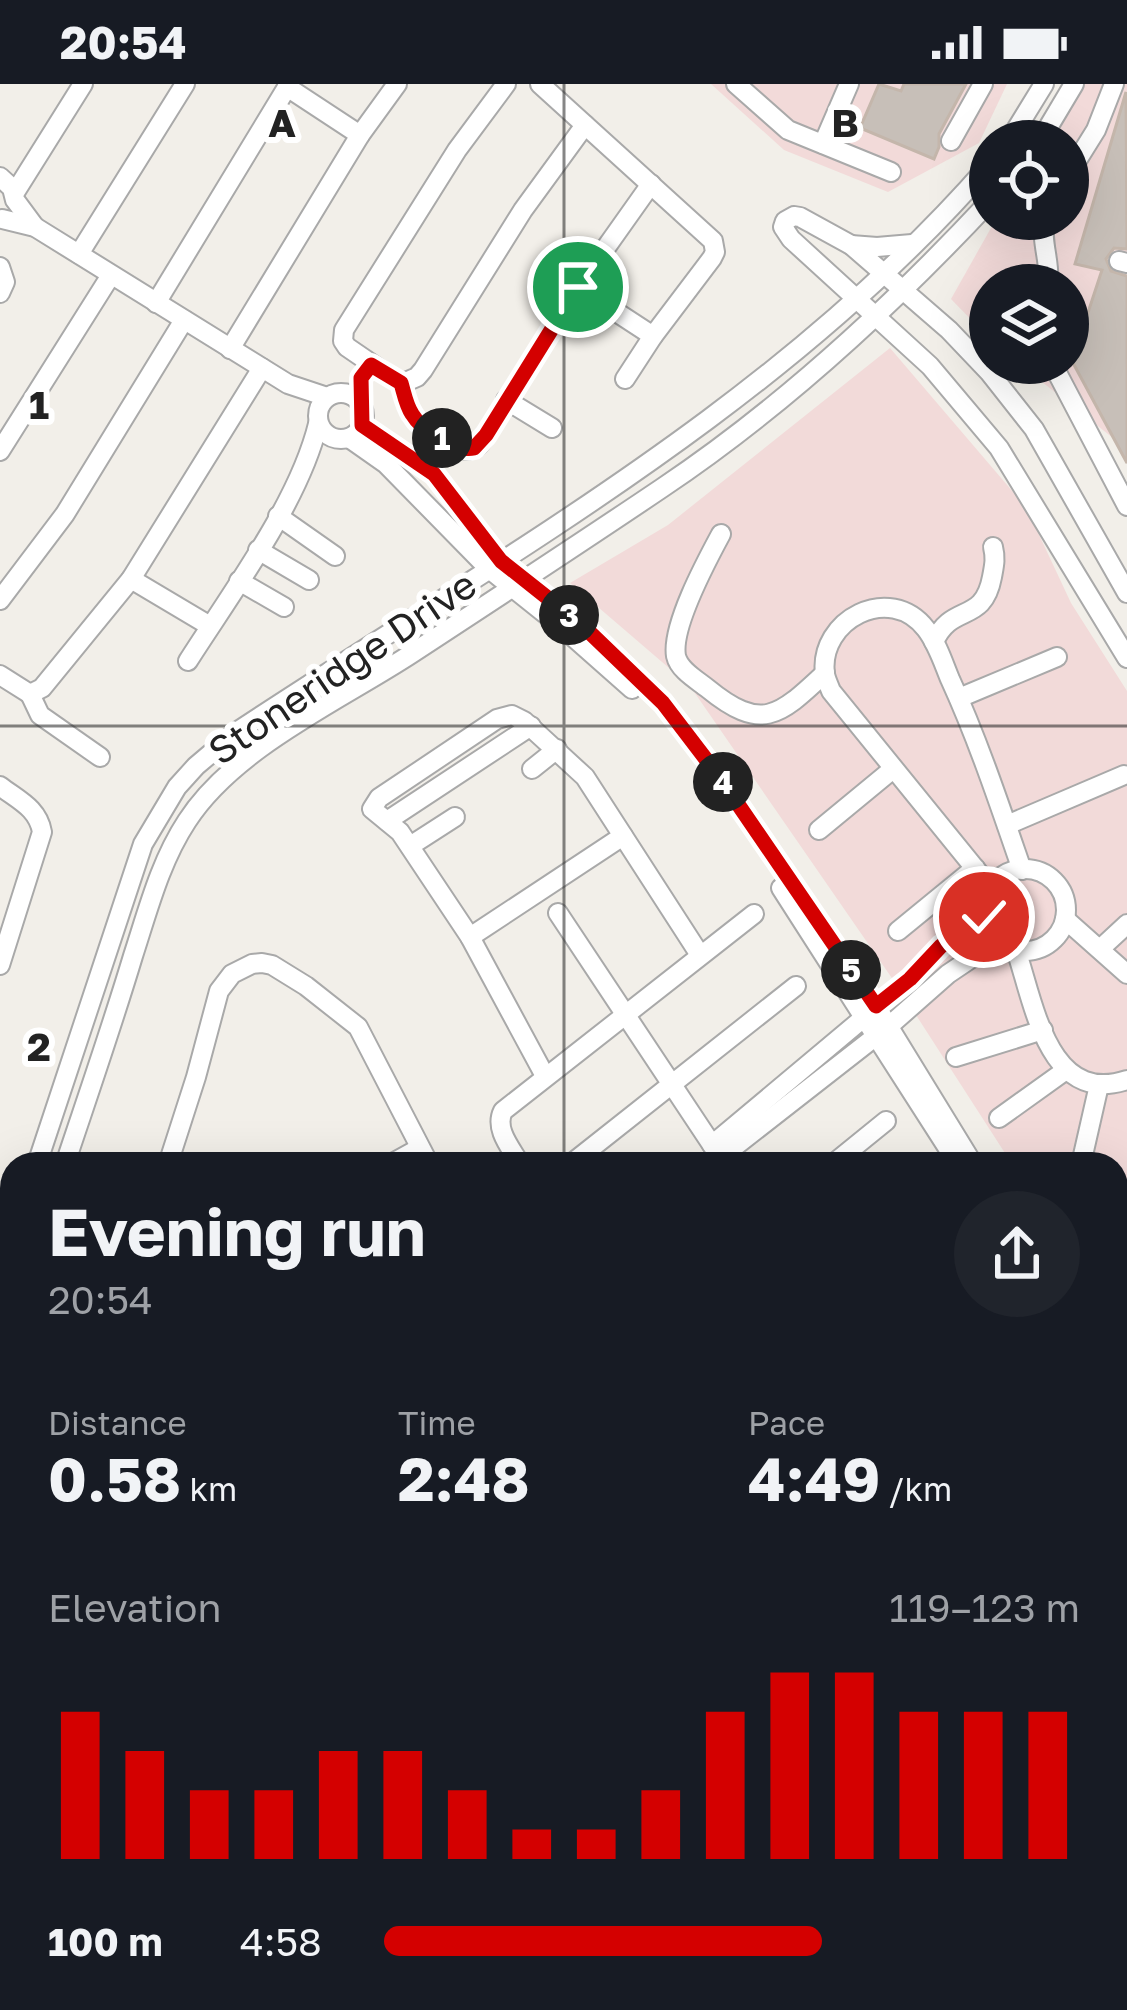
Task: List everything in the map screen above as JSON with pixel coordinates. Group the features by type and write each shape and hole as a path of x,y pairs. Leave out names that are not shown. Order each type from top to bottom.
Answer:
{"street":[{"path":"1,220 11,212 15,197 83,84"},
{"path":"79,254 184,84"},
{"path":"230,349 360,135 397,84"},
{"path":"506,84 457,150 344,330 343,341 366,372 401,383 418,377 523,210 585,125"},
{"path":"541,84 707,234 715,247 712,258 626,379"},
{"path":"736,84 788,130 891,172"},
{"path":"823,144 848,84"},
{"path":"951,141 983,84"},
{"path":"1022,120 1044,84"},
{"path":"1053,120 1074,84"},
{"path":"1089,141 1114,84"},
{"path":"156,303 288,86 360,135"},
{"path":"0,177 35,227"},
{"path":"401,383 418,422 461,450 480,444 578,287 651,184"},
{"name":"Stoneridge Drive","path":"41,1152 142,844 177,787 196,766 235,733 661,456 728,406 858,299 969,186"},
{"path":"1127,593 1034,430 949,330 851,245 800,217 785,221 785,233 930,366 999,448 1127,658"},
{"path":"1,220 35,227 288,384 350,395 352,427"},
{"name":"Stoneridge Drive","path":"69,1152 150,901 171,849 208,792 265,746 712,452 878,317 969,223"},
{"path":"851,245 913,244"},
{"path":"0,267 5,282 0,293"},
{"path":"0,451 111,275"},
{"path":"578,287 653,336"},
{"path":"0,600 65,514 184,320"},
{"path":"30,694 42,688 131,580 262,368"},
{"path":"188,661 310,456 322,402 366,372"},
{"path":"310,456 352,427 366,372"},
{"path":"288,384 322,430 352,427 434,474 495,565 583,626 663,703 718,775 965,1152"},
{"path":"1063,384 1127,506"},
{"path":"506,400 552,428"},
{"path":"278,516 335,556"},
{"path":"721,534 694,584 683,620 676,648 681,667 725,702 751,715 765,716 799,698 825,673"},
{"path":"934,642 948,620 976,608 988,596 996,557 993,547"},
{"path":"257,550 309,580"},
{"path":"131,580 210,626"},
{"path":"238,580 284,607"},
{"path":"991,888 831,691 825,673 827,653 846,622 884,606 913,616 925,627 959,698 1022,870"},
{"path":"959,698 1057,657"},
{"path":"0,675 30,694 40,715 100,757"},
{"path":"545,1076 470,937 410,846 374,812 374,802 497,719 512,715 531,726 590,782 700,955"},
{"path":"532,769 556,749"},
{"path":"819,830 893,769"},
{"path":"1007,825 1124,775"},
{"path":"0,786 32,809 42,832 0,965"},
{"path":"410,846 455,817"},
{"path":"470,937 623,836"},
{"path":"898,932 975,868"},
{"path":"724,1152 948,974 1007,946 1037,950 1050,943 1065,919 1062,892 1045,874 1022,870 1007,873 991,888 984,904 989,930 1007,946 1050,1052 1066,1070 1099,1085 1127,1080"},
{"path":"558,913 716,1152"},
{"path":"513,1152 500,1129 500,1116 754,914"},
{"path":"723,1152 941,946 984,917"},
{"path":"1065,919 1127,974"},
{"path":"1100,949 1127,924"},
{"path":"171,1152 219,991 232,974 262,963 306,986 358,1027 422,1152"},
{"path":"586,1152 796,986"},
{"path":"956,1057 1043,1030"},
{"path":"882,1031 951,1152"},
{"path":"999,1118 1066,1070"},
{"path":"1084,1152 1099,1085"},
{"path":"848,1152 886,1121"}],"shaded area":[{"path":"711,84 1007,84 990,120 969,120 969,148 888,192 784,150"},
{"path":"1073,84 1127,84 1127,463 1113,438 1045,384 1089,384 1089,264 971,264 984,240 1089,240 1089,120 1053,120"},
{"path":"969,267 969,317 951,299"},
{"path":"890,348 1026,507 1071,603 1127,691 1127,1152 1004,1152 896,984 690,686 570,583 668,525"}],"building":[{"path":"879,84 901,91 904,84 966,84 939,134 934,159 860,128"},
{"path":"1126,92 1127,249 1114,248 1106,259 1111,271 1127,276 1127,463 1084,384 1089,384 1089,309 1102,270 1075,264 1082,240 1089,240 1089,217"}],"route":[{"path":"578,287 474,448 461,450 424,427 409,410 401,383 371,365 361,378 362,425 434,474 501,561 583,626 663,703 690,735 876,1006 941,946 984,917"}]}
